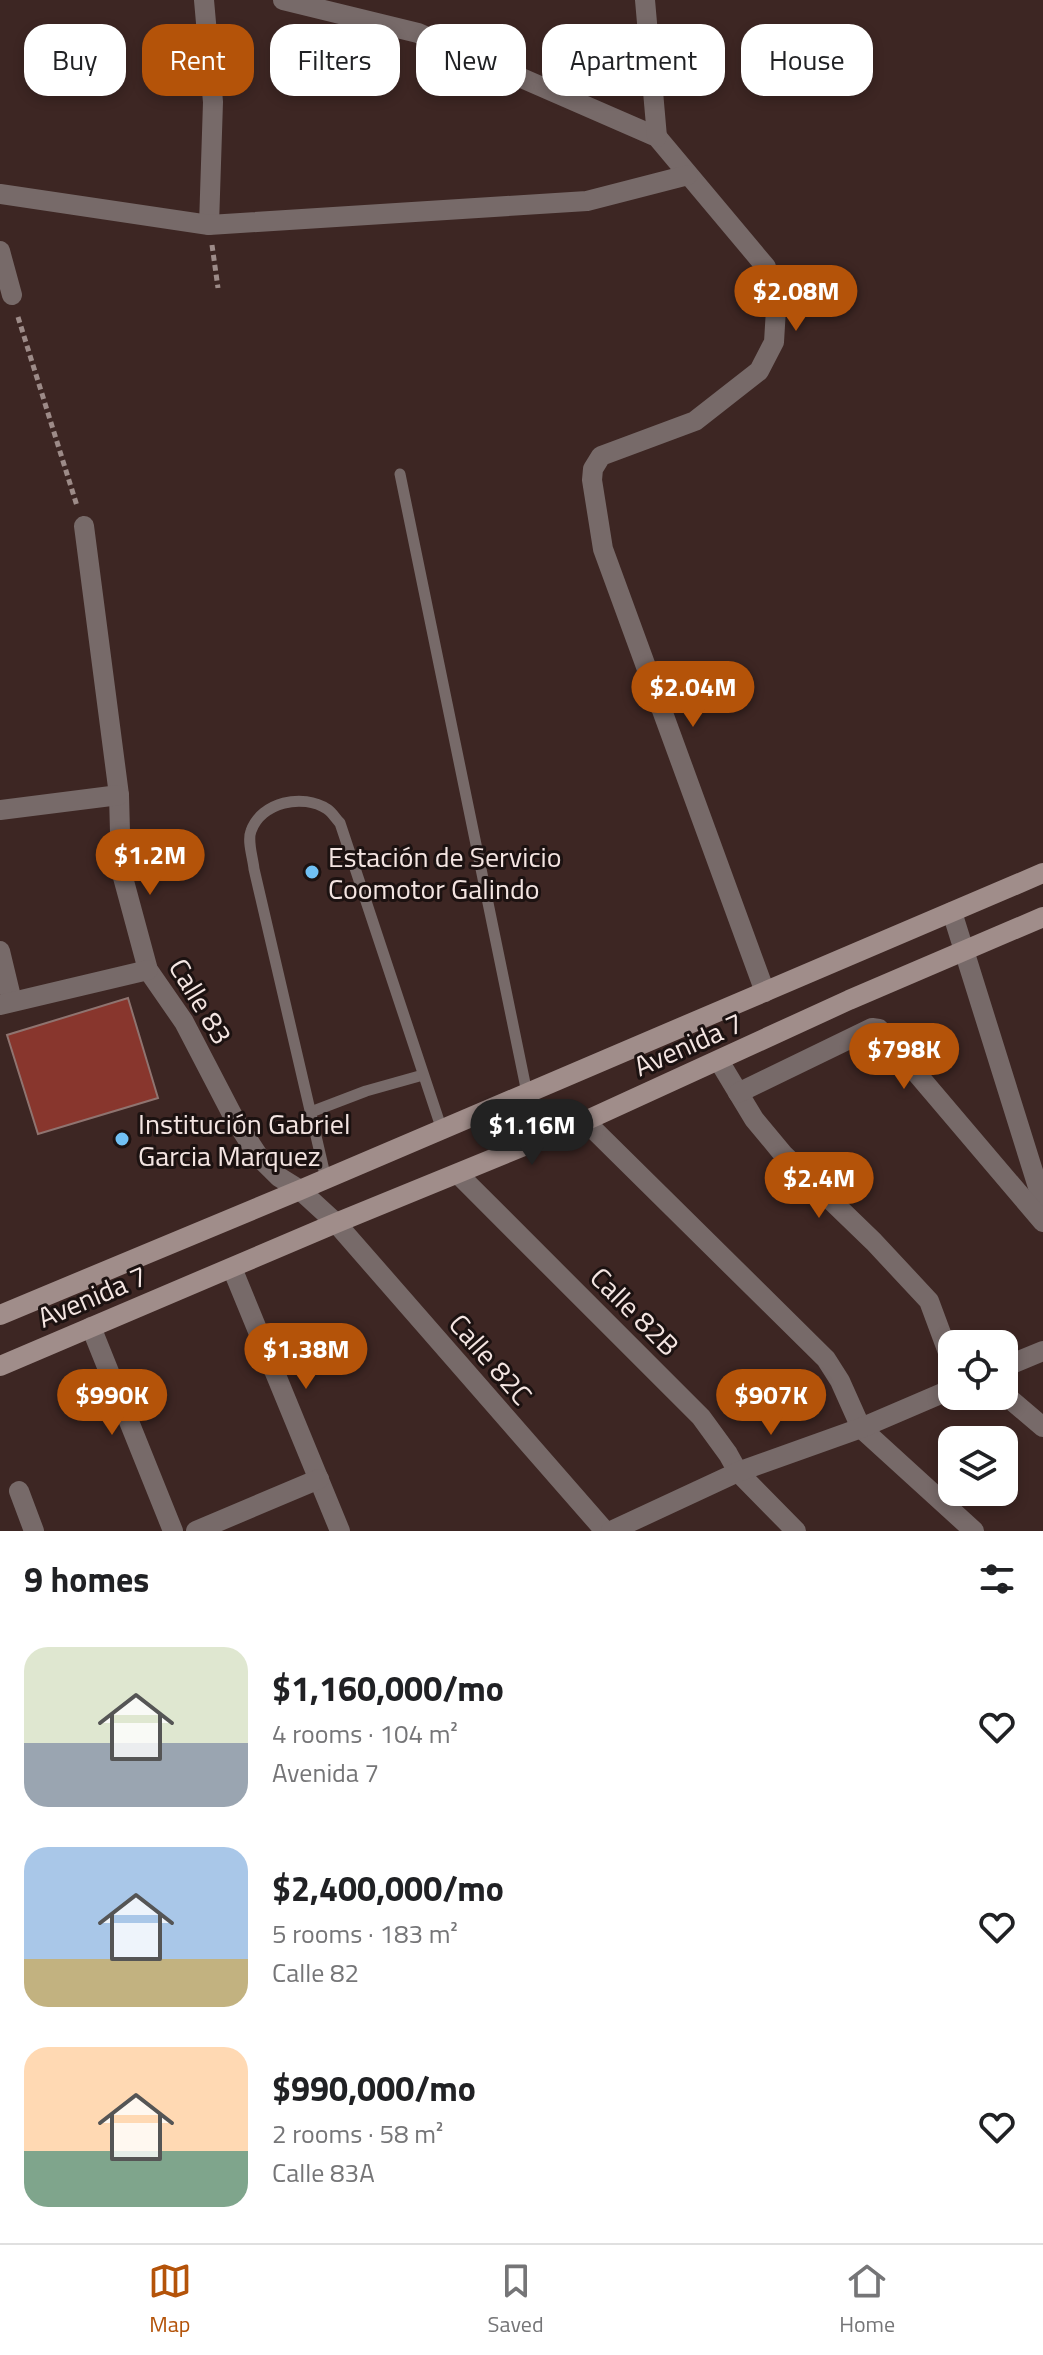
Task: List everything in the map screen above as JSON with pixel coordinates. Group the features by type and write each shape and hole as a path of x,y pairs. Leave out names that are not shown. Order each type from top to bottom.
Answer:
{"main road":[{"name":"Avenida 7","path":"0,1315 1043,873"},
{"name":"Avenida 7","path":"0,1366 585,1121 963,949 1043,917"}],"street":[{"path":"204,0 213,102 209,225"},
{"path":"283,0 418,33 657,137 766,267 776,309 774,342 759,371 695,421 601,456 593,469 592,480 603,549 765,992"},
{"path":"645,0 657,137"},
{"path":"0,194 209,225 587,201 688,175"},
{"path":"0,251 12,295"},
{"name":"Calle 83","path":"84,526 119,795 121,870 148,970 184,1022 235,1120 259,1157 336,1223"},
{"path":"0,810 119,795"},
{"path":"952,912 1043,1203"},
{"path":"0,951 6,1003 148,970"},
{"path":"738,1093 872,1028 879,1029 1043,1222"},
{"path":"719,1061 754,1119 783,1154 874,1242 929,1301 940,1330"},
{"path":"585,1121 826,1359 840,1381 861,1428 974,1531"},
{"name":"Calle 82B","path":"458,1174 701,1417 738,1472 796,1531"},
{"name":"Calle 82C","path":"336,1223 608,1531"},
{"path":"232,1268 340,1531"},
{"path":"91,1327 173,1531"},
{"path":"1018,1361 1043,1351"},
{"path":"608,1531 738,1472 861,1428 938,1395"},
{"path":"1018,1406 1043,1427"},
{"path":"196,1531 319,1479"},
{"path":"19,1491 34,1531"}],"lane":[{"path":"400,474 527,1093"},
{"path":"326,1179 254,869 249,833 258,818 280,804 301,799 328,809 340,823 442,1130"},
{"path":"311,1112 366,1091 423,1075"}],"path":[{"path":"209,225 218,288"},
{"path":"12,295 84,526"}],"building":[{"path":"128,998 158,1098 38,1134 7,1035"}],"place":[{"name":"Estación de Servicio Coomotor Galindo","path":"312,872"},
{"name":"Institución Gabriel Garcia Marquez","path":"122,1139"}]}
